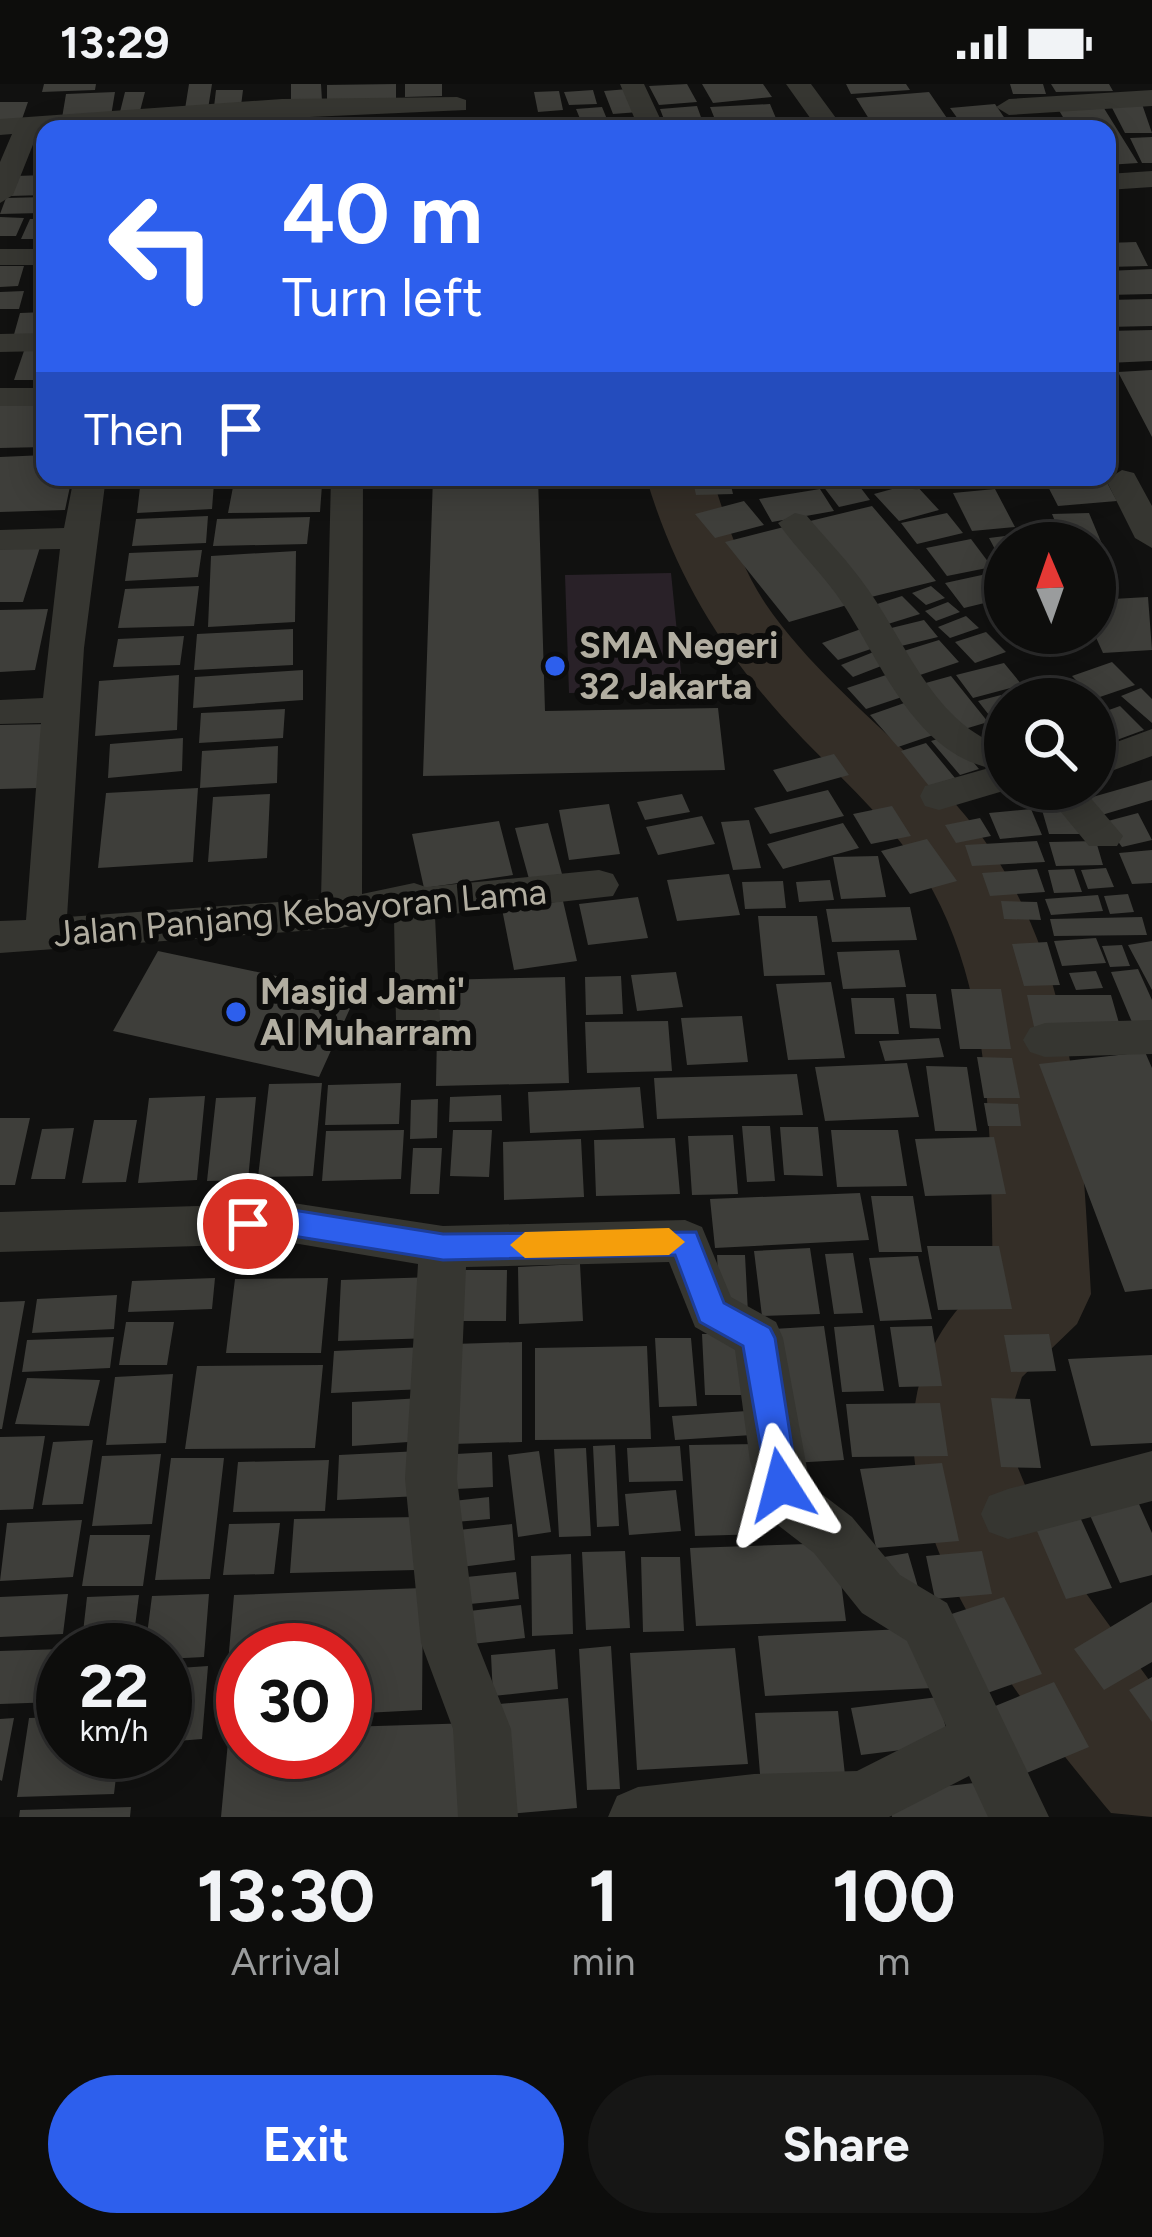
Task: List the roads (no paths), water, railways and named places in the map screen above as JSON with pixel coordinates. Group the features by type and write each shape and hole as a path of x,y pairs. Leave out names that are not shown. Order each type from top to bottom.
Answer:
{"street":[{"path":"632,84 648,120"},
{"path":"798,84 824,120"},
{"path":"994,84 1021,120"},
{"path":"233,120 282,96 457,105"},
{"path":"1010,107 1152,98"},
{"path":"0,196 14,127"},
{"path":"1116,181 1152,179"},
{"path":"0,257 36,257"},
{"path":"0,343 36,342"},
{"path":"0,397 36,397"},
{"path":"1127,472 1152,538"},
{"path":"45,935 60,710 77,538 88,486"},
{"path":"341,913 347,486"},
{"path":"795,523 861,604 896,665 941,720 973,751 984,754"},
{"path":"0,540 77,538"},
{"path":"0,712 60,710"},
{"path":"1116,756 1152,742"},
{"path":"939,796 984,783"},
{"path":"1080,810 1103,836"},
{"name":"Jalan Panjang Kebayoran Lama","path":"0,937 341,913 414,898 423,902 599,885"},
{"path":"414,898 418,1022"},
{"path":"1045,1040 1152,1037"},
{"path":"0,1232 293,1223 443,1247 686,1241 712,1312 758,1338 778,1473 789,1501 833,1535 880,1594 927,1622 1019,1817"},
{"path":"443,1247 431,1479 449,1643 482,1729 488,1817"},
{"path":"1008,1514 1152,1476"},
{"path":"638,1817 754,1802 861,1800 983,1738"}],"waterway":[{"path":"682,486 715,574 746,627 941,840 989,919 1007,969 1028,1078 1042,1294 998,1332 977,1359 961,1408 964,1463 981,1521 1009,1579 1082,1688 1152,1772"}],"place":[{"name":"SMA Negeri 32 Jakarta","path":"555,666"},
{"name":"Masjid Jami' Al Muharram","path":"236,1012"}]}
